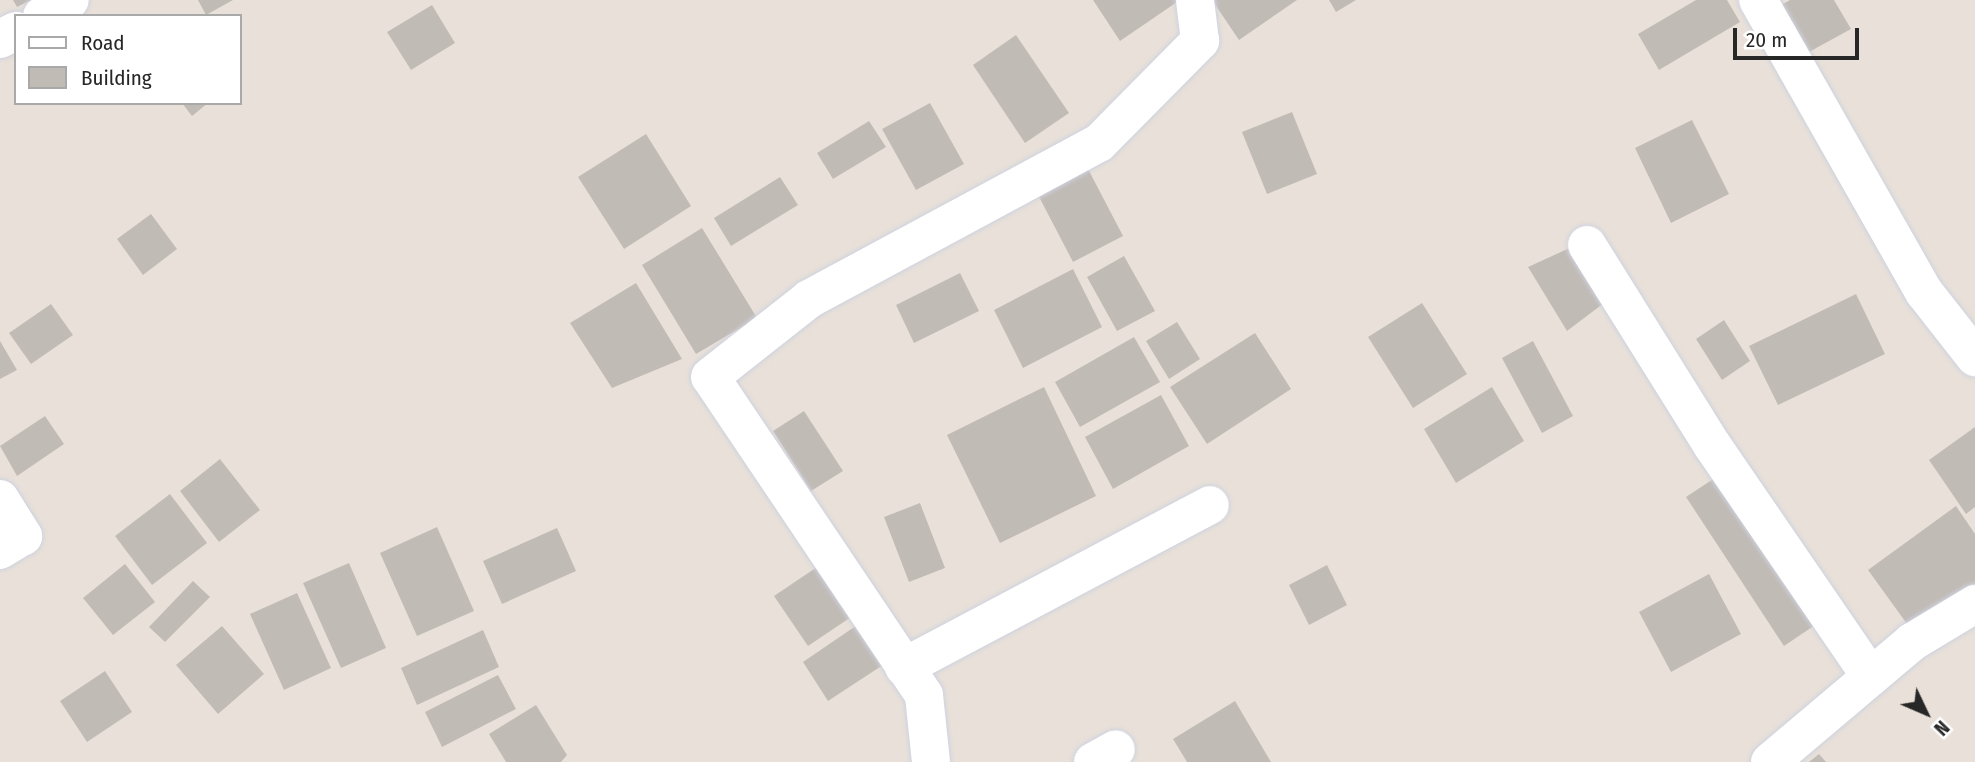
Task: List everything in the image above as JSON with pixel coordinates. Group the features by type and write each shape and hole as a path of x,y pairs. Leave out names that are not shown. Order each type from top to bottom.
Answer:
{"street":[{"path":"46,14 70,0"},
{"path":"931,762 924,695 710,377 808,299 1099,142 1200,41 1195,0"},
{"path":"1758,0 1924,292 1975,357"},
{"path":"1587,245 1712,445 1871,677"},
{"path":"0,499 23,536 0,550"},
{"path":"904,667 1210,505"},
{"path":"1770,762 1871,677 1975,604"}],"building":[{"path":"13,0 31,0 17,7"},
{"path":"198,0 233,0 208,14"},
{"path":"1093,0 1180,0 1120,41"},
{"path":"1212,0 1297,0 1239,40"},
{"path":"1329,0 1356,0 1336,12"},
{"path":"1696,0 1727,0 1740,22 1659,70 1638,34"},
{"path":"1790,0 1834,0 1851,29 1798,58 1771,11"},
{"path":"432,5 455,43 411,70 387,32"},
{"path":"1016,35 1069,113 1025,143 973,65"},
{"path":"930,103 964,164 916,190 882,129"},
{"path":"184,105 206,105 192,116"},
{"path":"1292,112 1317,174 1267,194 1242,132"},
{"path":"1692,120 1729,194 1671,223 1635,148"},
{"path":"869,121 886,147 833,179 817,153"},
{"path":"646,134 691,206 624,249 578,177"},
{"path":"1086,165 1123,236 1073,262 1036,191"},
{"path":"780,177 798,205 731,246 714,218"},
{"path":"151,214 177,249 143,275 117,239"},
{"path":"702,228 757,318 696,354 642,265"},
{"path":"1576,245 1608,300 1567,331 1528,267"},
{"path":"1124,256 1155,311 1117,331 1087,277"},
{"path":"1073,269 1102,327 1023,368 994,310"},
{"path":"960,273 979,311 914,343 896,305"},
{"path":"636,283 682,359 612,388 570,323"},
{"path":"1856,294 1885,354 1778,405 1749,346"},
{"path":"1422,303 1467,374 1413,408 1368,337"},
{"path":"51,304 73,335 31,364 9,333"},
{"path":"1724,320 1750,361 1722,380 1696,339"},
{"path":"1177,322 1200,359 1169,379 1146,341"},
{"path":"1255,333 1291,389 1207,444 1170,387"},
{"path":"1134,337 1160,382 1080,427 1055,382"},
{"path":"0,341 17,370 0,379"},
{"path":"1533,341 1573,416 1542,433 1502,358"},
{"path":"1044,387 1096,496 1000,543 947,435"},
{"path":"1492,387 1524,441 1456,483 1424,429"},
{"path":"1161,395 1189,446 1113,489 1085,437"},
{"path":"804,411 843,471 811,491 773,431"},
{"path":"45,416 64,444 17,476 0,446"},
{"path":"1975,427 1975,507 1966,514 1929,460"},
{"path":"220,459 260,510 219,542 180,491"},
{"path":"1724,472 1821,621 1784,646 1686,497"},
{"path":"170,494 207,543 152,585 115,536"},
{"path":"920,503 945,568 909,582 884,517"},
{"path":"1956,506 1975,534 1975,591 1915,635 1868,570"},
{"path":"437,527 474,611 417,636 380,553"},
{"path":"557,528 576,571 502,604 483,561"},
{"path":"826,561 860,611 808,646 774,596"},
{"path":"349,563 386,648 341,668 303,583"},
{"path":"125,564 155,602 113,635 83,598"},
{"path":"1327,565 1347,605 1309,625 1289,585"},
{"path":"1709,574 1741,634 1671,672 1639,612"},
{"path":"193,581 210,597 165,642 149,627"},
{"path":"297,593 331,668 284,690 250,614"},
{"path":"863,621 889,661 828,701 803,662"},
{"path":"222,626 264,674 218,714 176,665"},
{"path":"483,630 499,667 417,705 401,668"},
{"path":"105,671 132,712 87,742 60,701"},
{"path":"498,675 516,709 442,747 425,712"},
{"path":"1235,701 1271,762 1187,762 1173,739"},
{"path":"536,705 567,755 561,762 506,762 489,734"},
{"path":"1819,754 1826,762 1809,762"}]}
